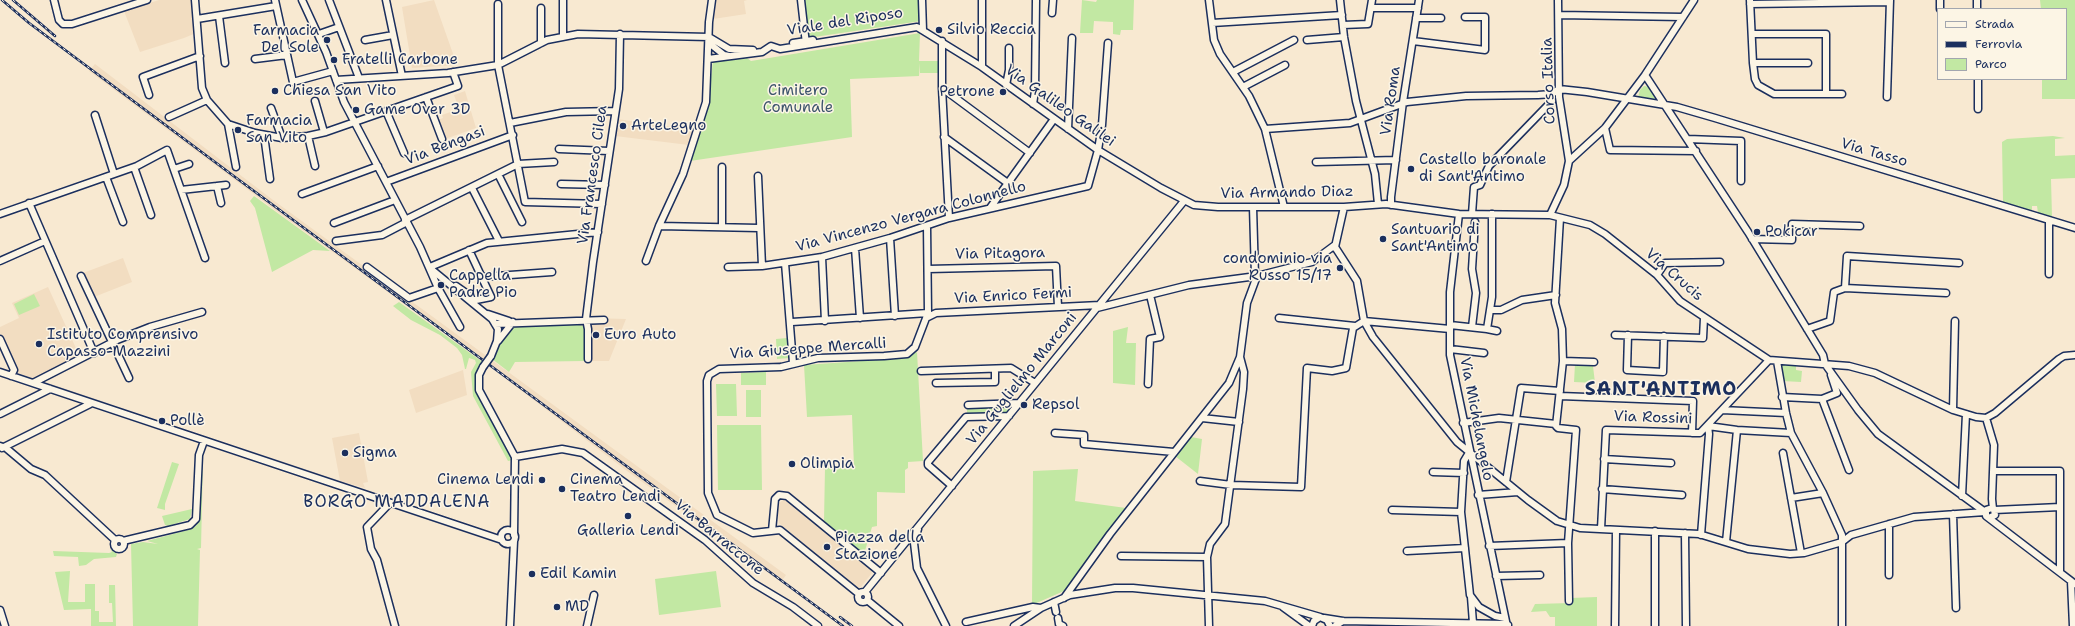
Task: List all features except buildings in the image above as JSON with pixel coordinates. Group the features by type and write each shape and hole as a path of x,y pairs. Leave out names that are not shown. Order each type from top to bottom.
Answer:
{"street":[{"path":"54,0 59,20 63,24 147,0"},
{"path":"195,0 202,88 207,100 228,124 264,136 282,138 308,136 354,122 458,86 453,72"},
{"path":"302,0 319,34 336,80 354,122 430,268 438,288 460,327"},
{"path":"329,0 359,78"},
{"path":"386,0 402,76"},
{"path":"562,0 563,35"},
{"path":"646,261 659,226 683,174 706,102 712,0"},
{"path":"801,0 806,43"},
{"path":"922,0 923,26"},
{"path":"982,0 982,67"},
{"path":"1033,104 1035,91 1036,0"},
{"path":"1052,13 1053,0"},
{"path":"1209,0 1214,40 1220,54 1243,87 1265,129 1284,207"},
{"path":"1340,0 1344,36 1370,161 1375,174 1378,204"},
{"path":"1343,25 1368,24 1372,0"},
{"name":"Via Roma","path":"1392,205 1396,160 1419,0"},
{"name":"Corso Italia","path":"1550,215 1564,186 1569,161 1553,98 1559,89 1558,0"},
{"path":"1569,161 1605,128 1645,75 1694,0"},
{"path":"1842,94 1774,94 1758,85 1755,79 1753,63 1753,34 1750,2 1890,1 1887,97"},
{"path":"197,19 219,16 275,3 293,82 333,71"},
{"path":"498,4 498,65 513,134 525,202 602,204"},
{"path":"541,8 541,43"},
{"path":"1371,8 1418,8"},
{"path":"1212,23 1342,15"},
{"path":"1559,15 1683,17"},
{"path":"219,16 225,63"},
{"path":"1413,41 1484,50 1485,17 1465,17"},
{"path":"1416,18 1441,18"},
{"name":"Viale del Riposo","path":"708,59 719,48 726,47 746,50 760,49 770,42 781,45 806,43 923,26"},
{"name":"Via Galileo Galilei","path":"923,26 942,41 982,67 1098,150 1184,201"},
{"path":"319,34 339,27"},
{"path":"336,80 453,72 498,65 541,43 563,35 620,34 709,40 731,57"},
{"name":"Via Francesco Cilea","path":"588,359 588,329 586,319 618,89 620,34"},
{"path":"1753,34 1826,34 1826,93"},
{"path":"364,40 393,35"},
{"path":"1307,40 1344,36"},
{"path":"1068,129 1072,38"},
{"path":"1233,72 1294,40"},
{"path":"942,41 942,88 949,218"},
{"name":"Viale del Riposo","path":"708,59 762,52 771,46 780,49 806,43"},
{"path":"1098,150 1104,108 1108,43"},
{"path":"1006,85 1009,70 1009,48"},
{"path":"255,59 287,54"},
{"path":"149,95 143,77 200,56"},
{"path":"1753,63 1808,62"},
{"path":"1243,87 1285,65"},
{"path":"1645,75 1688,138 1752,239 1823,355 1825,364 1858,410 1878,434 1962,496 1991,511 2001,526"},
{"path":"1978,80 1978,109"},
{"path":"942,88 1030,153"},
{"path":"1472,214 1474,187 1482,181 1489,166 1553,98 1559,89"},
{"name":"Via Tasso","path":"1559,89 1666,105 1744,126 2075,228"},
{"path":"426,97 442,139"},
{"path":"1265,129 1350,123 1404,102 1451,97 1553,98"},
{"path":"169,117 207,100"},
{"path":"315,101 324,132"},
{"path":"271,108 282,138"},
{"path":"386,111 404,153"},
{"path":"510,123 566,112 615,111"},
{"path":"95,115 114,174"},
{"path":"990,208 1054,119"},
{"path":"228,124 236,167"},
{"path":"1605,128 1610,150 1696,151"},
{"name":"Via Bengasi","path":"386,182 513,134"},
{"path":"264,136 270,179"},
{"path":"308,136 315,166"},
{"path":"944,137 1008,184"},
{"path":"1688,138 1741,141 1741,181"},
{"path":"559,149 609,151"},
{"path":"0,214 134,167 167,150 205,258"},
{"name":"Via Vincenzo Vergara Colonnello","path":"728,267 762,266 822,257 890,238 949,218 1088,186 1098,150"},
{"path":"1316,162 1396,160"},
{"path":"336,241 382,235 406,221 518,164 554,162"},
{"path":"174,169 189,164"},
{"path":"302,194 378,166"},
{"path":"134,167 151,215"},
{"path":"722,167 722,227"},
{"path":"498,174 522,222"},
{"path":"758,176 759,228 762,266"},
{"path":"106,177 123,222"},
{"path":"560,184 605,185"},
{"path":"181,190 226,185"},
{"path":"217,186 221,203"},
{"path":"472,188 499,241"},
{"path":"334,223 395,200"},
{"name":"Via Armando Diaz","path":"1184,201 1194,206 1253,207 1344,207 1378,204 1459,214 1472,214"},
{"name":"Via Guglielmo Marconi","path":"862,593 881,573 1184,201"},
{"path":"29,203 94,352"},
{"path":"1064,598 1101,546 1229,383 1240,357 1247,304 1256,276 1253,207"},
{"path":"1344,207 1335,245 1341,258 1357,282 1364,321 1373,337 1457,442 1556,521 1569,526 1701,535 1771,552 1800,553 1842,542 1851,535 1914,517 1991,511 2060,508"},
{"name":"Via Michelangelo","path":"1459,214 1450,292 1450,349 1478,495 1507,623"},
{"name":"Via Crucis","path":"1472,214 1550,215 1598,229 1657,275 1680,301 1769,360"},
{"path":"1488,329 1492,297 1492,214"},
{"path":"1556,424 1563,361 1562,329 1557,310 1556,295 1560,218"},
{"path":"2049,220 2049,274"},
{"path":"1472,327 1476,293 1472,269 1475,222"},
{"path":"1752,239 1792,240 1792,224 1860,226"},
{"path":"659,226 759,228"},
{"name":"Via Giuseppe Mercalli","path":"772,531 752,533 720,518 709,498 706,381 709,375 719,369 781,367 818,358 907,354 915,347 928,315 927,226"},
{"path":"430,268 487,243 598,232"},
{"path":"890,238 895,316"},
{"path":"0,261 45,241"},
{"name":"Via Enrico Fermi","path":"792,322 1058,307 1098,307 1189,285 1256,276 1312,262 1335,245"},
{"path":"855,248 860,318"},
{"path":"437,274 443,275 476,300 491,297 469,250"},
{"path":"1845,288 1846,256 1959,263"},
{"path":"822,257 825,321"},
{"path":"1657,275 1665,263 1720,262"},
{"path":"785,263 793,363"},
{"name":"Via Pitagora","path":"928,269 1056,266 1058,307"},
{"path":"367,267 409,298 438,288"},
{"path":"430,268 487,314 496,326 497,341"},
{"path":"482,277 552,272"},
{"path":"81,276 129,378"},
{"path":"1807,329 1830,321 1834,292 1845,288 1946,293"},
{"path":"1148,384 1150,339 1160,337 1150,295"},
{"path":"1490,310 1502,310 1522,300 1556,295"},
{"path":"33,383 112,342 150,327 202,312"},
{"path":"487,314 513,322"},
{"path":"1279,318 1355,326 1364,321 1450,327 1472,327 1497,331"},
{"path":"1615,335 1703,338 1704,318"},
{"path":"496,326 513,322 582,322 586,319 604,320"},
{"path":"1953,410 1955,321"},
{"path":"510,626 514,538 515,457 479,390 479,375 483,367 492,356 497,341 513,322"},
{"path":"1200,481 1231,485 1301,487 1307,368 1332,371 1346,368 1351,335 1355,326"},
{"path":"1628,335 1627,370 1663,372 1664,336"},
{"path":"0,339 11,364 6,375 480,532 514,538"},
{"path":"1450,349 1484,352"},
{"path":"1701,535 1709,434 1708,426 1769,360 1849,366 1874,373 1953,410 1986,418 2013,399 2059,359 2064,356 2075,355"},
{"path":"1209,626 1207,557 1210,544 1225,524 1244,372 1240,357"},
{"path":"1563,361 1594,362"},
{"path":"1777,361 1782,397 1791,432 1823,493 1842,534 1842,626"},
{"path":"921,371 1011,368 1036,384"},
{"path":"936,383 995,382 995,369"},
{"path":"1782,397 1822,399 1837,393 1829,370"},
{"path":"1506,482 1521,388 1560,393 1693,401 1692,433"},
{"path":"0,414 50,389"},
{"path":"1822,399 1849,470"},
{"path":"968,405 1020,403"},
{"path":"90,404 1,447 31,469 45,475 115,540 119,538 124,541 190,525 196,519 199,455 204,441"},
{"path":"1722,410 1786,413"},
{"path":"1962,496 1966,414"},
{"path":"952,486 928,465 928,462 966,417 1009,416"},
{"path":"1202,418 1238,422"},
{"path":"1464,424 1499,418 1556,424 1558,428 1576,430 1568,543 1568,601"},
{"path":"1986,418 1994,445 1991,511 1993,517 1989,518 2073,582 2073,626"},
{"path":"1708,426 1737,430 1791,432"},
{"name":"Via Rossini","path":"1604,459 1606,430 1700,433 1708,426"},
{"path":"1726,542 1737,430"},
{"path":"1055,434 1084,435 1084,444 1174,452"},
{"name":"Via Barraccone","path":"515,457 562,448 583,453 705,540 753,583 793,607 818,626"},
{"path":"1470,452 1464,461 1461,512 1474,623"},
{"path":"1783,453 1800,553"},
{"path":"1601,529 1604,459 1671,463"},
{"path":"1994,471 2060,471 2060,571"},
{"path":"1433,472 1464,473"},
{"path":"1602,489 1682,495"},
{"path":"1478,495 1518,492"},
{"path":"1791,498 1823,493"},
{"path":"881,573 786,495 779,495 776,499 772,531 780,530 862,593 868,596 867,600 899,626"},
{"path":"390,503 367,527 371,549 377,560 395,626"},
{"path":"1392,510 1461,512"},
{"path":"1954,514 1956,608"},
{"path":"512,563 505,537 514,519"},
{"path":"1889,524 1889,575"},
{"path":"918,527 914,543 917,568 946,626"},
{"path":"1615,626 1616,530"},
{"path":"1655,531 1655,626"},
{"path":"1685,533 1686,626"},
{"path":"505,537 514,538"},
{"path":"1489,546 1568,543"},
{"path":"1407,551 1465,548"},
{"path":"1121,556 1207,557"},
{"path":"1496,576 1540,575"},
{"path":"1014,626 1040,608 1064,598 1097,589 1115,588 1208,594 1279,604 1322,618 1343,621 1507,623"},
{"path":"588,626 594,595"},
{"path":"1470,595 1479,607 1507,623"},
{"path":"1054,602 1059,624 1063,626"},
{"path":"1279,604 1311,626 1316,619 1322,618 1329,622 1330,626"},
{"path":"966,622 1033,607 1040,608"},
{"path":"0,610 5,626"},
{"path":"1335,626 1343,621"}],"shaded area":[{"path":"159,0 193,0 196,33 140,52 124,11"},
{"path":"434,0 457,65 412,68 402,7"},
{"path":"716,0 747,0 744,1 746,14 713,19"},
{"path":"95,64 273,200 786,575 781,582 627,471 480,359 279,213 89,71"},
{"path":"465,91 476,128 445,139 438,120 443,118 442,115 459,109 454,95"},
{"path":"617,119 694,130 689,145 615,136"},
{"path":"123,258 132,282 94,297 83,273"},
{"path":"48,287 80,357 35,379 18,373 0,333 0,327 19,318 12,303"},
{"path":"591,318 626,319 609,361 589,361"},
{"path":"463,370 467,395 416,413 409,390"},
{"path":"359,433 368,482 363,483 365,488 340,481 332,438"},
{"name":"Piazza della Stazione","path":"783,500 788,500 871,569 872,573 860,588 854,585 779,523 777,505"}],"green space":[{"path":"805,0 920,0 921,21 808,38"},
{"path":"1082,0 1096,2 1097,0 1134,0 1133,30 1121,30 1120,35 1113,34 1113,22 1094,21 1093,33 1080,33"},
{"path":"2040,0 2075,0 2075,99 2042,99 2042,80 2067,80 2067,8 2041,8"},
{"name":"Cimitero Comunale","path":"920,33 919,61 939,61 939,73 920,73 920,63 919,76 850,79 852,137 690,161 708,103 713,61 747,58 751,61"},
{"path":"1644,86 1651,87 1659,100 1638,97 1640,90"},
{"path":"2053,136 2065,138 2055,139 2055,156 2075,155 2075,178 2051,179 2052,217 2038,213 2037,206 2032,206 2032,211 2003,202 2002,142 2007,139"},
{"path":"254,196 330,251 313,250 272,272 255,208 250,201"},
{"path":"34,294 40,306 19,315 14,304"},
{"path":"399,302 484,363 476,387 510,448 513,460 508,461 473,396 471,372 476,363 475,360 469,358 465,369 462,355 457,348 440,335 411,320 393,306"},
{"path":"515,325 580,325 585,327 584,361 515,362 509,372 492,359 497,352 500,342"},
{"path":"1128,327 1126,343 1136,343 1135,385 1113,383 1113,331"},
{"path":"787,338 789,358 777,359 776,339"},
{"path":"917,352 923,461 908,462 908,468 905,470 905,493 877,492 877,526 872,527 864,554 824,521 825,468 854,467 852,415 807,417 804,365 905,358"},
{"path":"1575,364 1593,366 1595,383 1574,382"},
{"path":"1783,364 1796,365 1796,370 1802,371 1801,382 1782,381 1781,366"},
{"path":"766,372 766,385 741,385 741,373"},
{"path":"716,384 736,384 737,416 717,416"},
{"path":"746,390 761,390 761,417 746,417"},
{"path":"1017,404 1007,415 967,416 967,406"},
{"path":"717,425 761,425 762,490 718,490"},
{"path":"1191,437 1202,439 1198,474 1175,456"},
{"path":"203,459 201,548 197,549 200,550 198,626 133,626 131,544 143,542 158,544 147,541 188,530 196,526 199,519"},
{"path":"172,462 179,464 165,504 165,510 157,508"},
{"path":"1078,469 1075,501 1126,508 1064,591 1032,605 1033,471"},
{"path":"192,509 190,519 168,526 165,525 162,516"},
{"path":"110,549 117,554 116,557 94,559 86,565 79,566 78,557 54,556 53,551 109,553 112,552"},
{"path":"70,571 68,602 85,602 85,584 95,584 95,611 99,611 99,622 113,622 112,603 109,603 109,585 115,585 116,626 91,626 91,609 64,610 55,572"},
{"path":"716,571 721,607 659,615 655,579"},
{"path":"1597,597 1597,626 1555,626 1555,617 1550,617 1546,611 1531,612 1535,604 1571,603 1571,598"}],"railway":[{"path":"2,0 29,23 235,177 843,626"},
{"path":"13,0 55,36"},
{"path":"840,617 852,626"}],"place":[{"name":"Silvio Reccia","path":"939,30"},
{"name":"Farmacia Del Sole","path":"327,40"},
{"name":"Fratelli Carbone","path":"334,60"},
{"name":"Chiesa San Vito","path":"275,91"},
{"name":"Petrone","path":"1003,92"},
{"name":"Game Over 3D","path":"356,110"},
{"name":"ArteLegno","path":"623,126"},
{"name":"Farmacia San Vito","path":"238,130"},
{"name":"Castello baronale di Sant'Antimo","path":"1411,169"},
{"name":"Pokicar","path":"1757,232"},
{"name":"Santuario di Sant'Antimo","path":"1383,239"},
{"name":"condominio via Russo 15/17","path":"1340,268"},
{"name":"Cappella Padre Pio","path":"441,285"},
{"name":"Euro Auto","path":"596,335"},
{"name":"Istituto Comprensivo Capasso-Mazzini","path":"39,344"},
{"name":"Repsol","path":"1024,405"},
{"name":"Pollè","path":"162,421"},
{"name":"Sigma","path":"345,453"},
{"name":"Olimpia","path":"792,464"},
{"name":"Cinema Lendi","path":"542,480"},
{"name":"Cinema Teatro Lendi","path":"562,489"},
{"name":"Galleria Lendi","path":"628,516"},
{"name":"Piazza della Stazione","path":"827,547"},
{"name":"Edil Kamin","path":"532,574"},
{"name":"MD","path":"557,607"}],"district":[{"name":"SANT'ANTIMO","path":"1661,390"},
{"name":"BORGO MADDALENA","path":"397,503"}]}
